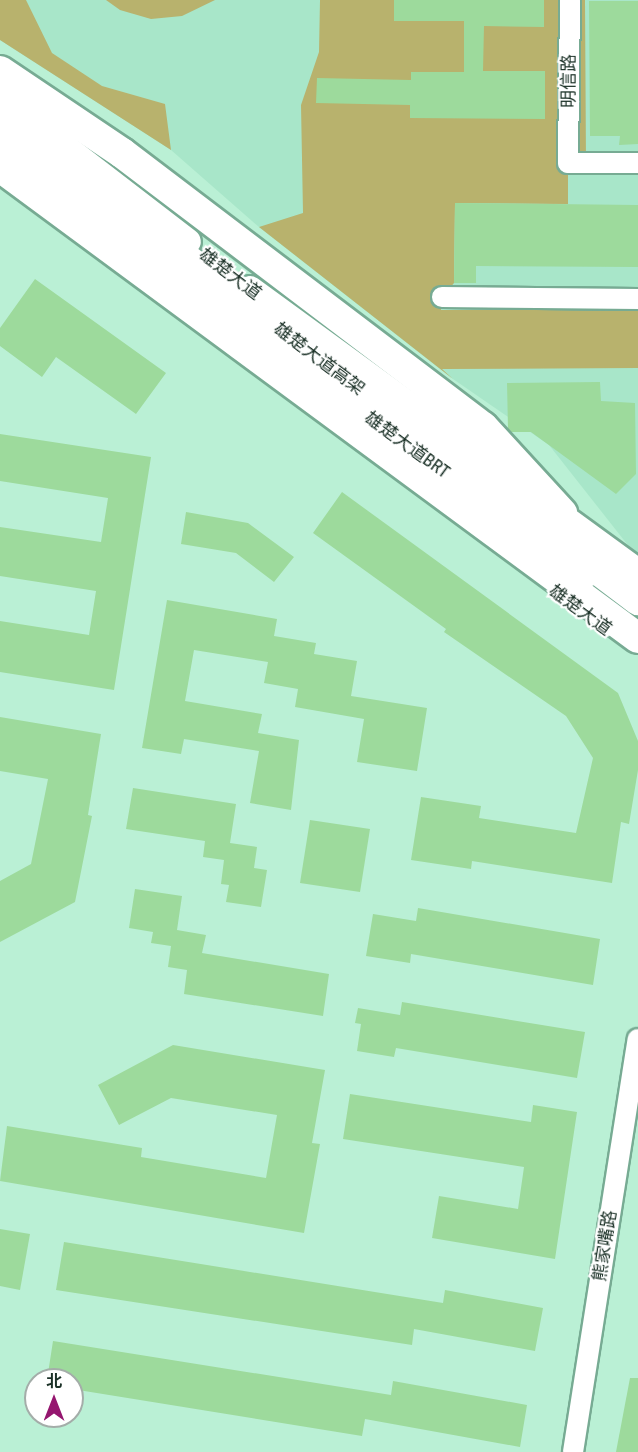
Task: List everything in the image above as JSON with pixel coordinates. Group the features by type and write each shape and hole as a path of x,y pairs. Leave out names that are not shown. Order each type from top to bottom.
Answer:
{"highway":[{"path":"0,71 122,153 483,427 562,513"},
{"name":"雄楚大道高架","path":"0,118 638,600"},
{"name":"雄楚大道高架","path":"0,167 638,638"}],"main road":[{"name":"雄楚大道","path":"0,97 216,265 562,513 638,572"},
{"name":"雄楚大道","path":"0,185 638,652"}],"street":[{"name":"明信路","path":"570,0 568,163 638,163"},
{"name":"雄楚大道BRT","path":"0,144 473,493 638,621"},
{"path":"442,297 638,299"},
{"name":"熊家嘴路","path":"573,1452 638,1039"}],"shaded area":[{"path":"0,0 638,0 638,558 549,445 453,379 259,227 171,150 0,40"},
{"path":"0,0 26,0 52,53 102,86 165,104 171,150 0,40"},
{"path":"106,0 215,0 182,16 151,19 120,10"},
{"path":"320,0 585,0 586,163 568,163 568,204 455,203 454,283 442,297 441,310 638,310 638,368 442,369 453,379 259,227 303,213 301,105 319,52"}],"building":[{"path":"394,0 544,0 544,27 484,26 483,71 545,71 545,119 410,118 410,105 316,103 317,78 411,80 411,72 464,72 464,21 394,21"},
{"path":"589,1 638,1 638,144 619,145 620,136 590,136"},
{"path":"455,203 638,205 638,267 476,266 476,283 454,283"},
{"path":"35,279 166,373 136,414 56,357 42,377 0,346 0,328"},
{"path":"600,382 601,401 635,403 636,474 616,494 531,432 511,432 508,429 507,383"},
{"path":"0,434 151,457 114,690 0,672 0,621 89,635 96,591 0,576 0,527 101,542 108,498 0,481"},
{"path":"342,492 618,693 638,741 638,770 629,824 621,822 612,883 472,861 471,869 411,860 421,797 481,806 479,818 576,833 593,758 566,716 444,632 446,629 313,533"},
{"path":"186,512 248,523 294,557 274,582 236,553 181,544"},
{"path":"167,600 277,619 274,636 316,643 314,654 357,661 351,696 427,708 417,771 357,762 364,719 295,707 298,689 264,683 268,662 194,650 185,701 262,714 258,733 299,740 291,810 250,803 259,751 184,739 181,754 142,748"},
{"path":"0,717 101,734 88,815 92,816 75,902 0,942 0,881 31,864 48,779 0,771"},
{"path":"133,788 236,804 230,843 257,847 254,868 267,870 261,907 226,902 229,885 221,884 224,860 203,857 205,841 126,829"},
{"path":"310,820 370,829 360,892 300,883"},
{"path":"135,889 182,896 177,930 206,935 202,953 329,974 323,1016 184,994 187,970 168,967 171,946 151,943 153,932 129,928"},
{"path":"418,908 600,939 593,985 411,954 410,963 366,956 373,914 416,921"},
{"path":"402,1002 585,1032 577,1078 396,1048 394,1057 357,1051 361,1024 355,1023 358,1008 400,1015"},
{"path":"173,1045 325,1070 312,1143 320,1144 304,1233 0,1181 7,1126 142,1148 141,1157 266,1178 277,1115 171,1098 119,1125 98,1085"},
{"path":"350,1094 531,1122 533,1105 577,1112 555,1259 432,1238 439,1196 518,1209 524,1167 343,1139"},
{"path":"0,1229 30,1234 20,1290 0,1286"},
{"path":"64,1242 443,1303 445,1290 543,1308 535,1351 414,1329 412,1345 56,1290"},
{"path":"53,1341 391,1395 393,1381 527,1405 520,1447 365,1419 362,1436 84,1391 84,1368 49,1368"},
{"path":"630,1378 638,1378 638,1452 616,1452"}]}
